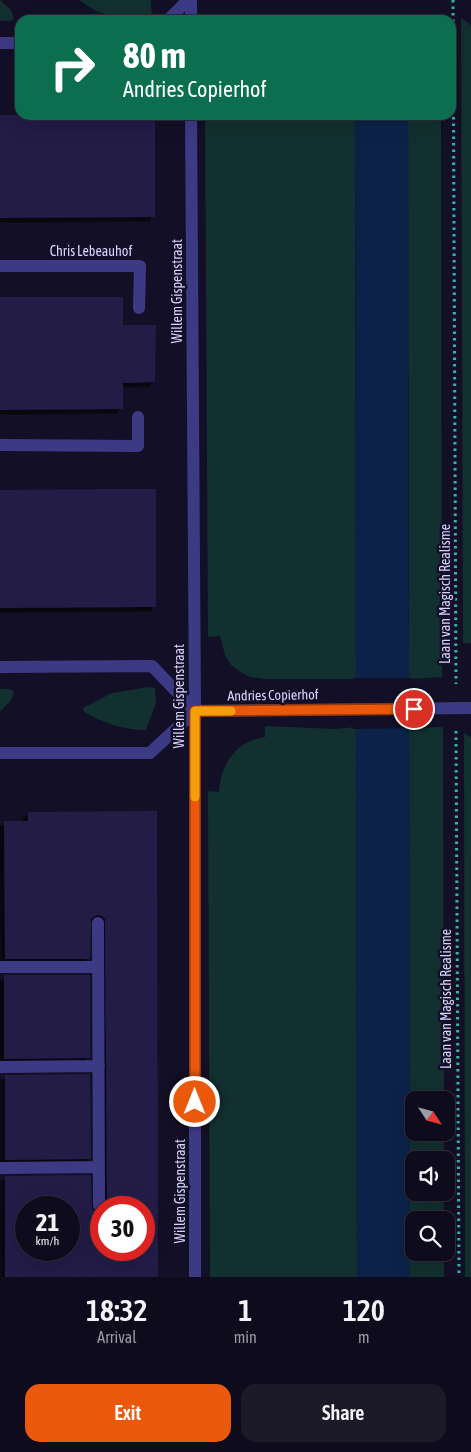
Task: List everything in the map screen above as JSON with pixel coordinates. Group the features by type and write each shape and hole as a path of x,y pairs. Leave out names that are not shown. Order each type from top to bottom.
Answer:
{"street":[{"path":"173,15 189,0"},
{"path":"189,0 190,15"},
{"path":"0,43 15,43"},
{"name":"Willem Gispenstraat","path":"191,120 195,711 195,1277"},
{"name":"Chris Lebeauhof","path":"0,266 140,266 139,308"},
{"path":"0,445 138,446 138,417"},
{"path":"0,667 152,666 195,711 150,753 0,754"},
{"name":"Andries Copierhof","path":"195,711 471,708"},
{"path":"98,923 99,1196"},
{"path":"0,967 98,967"},
{"path":"0,1067 99,1066"},
{"path":"0,1168 99,1167"}],"path":[{"name":"Laan van Magisch Realisme","path":"453,0 453,15"},
{"name":"Laan van Magisch Realisme","path":"454,120 459,1277"}],"green space":[{"path":"0,0 11,10 14,19 0,21"},
{"path":"80,0 151,0 152,15 109,15 87,6"},
{"path":"461,18 471,25 471,643 463,643"},
{"path":"205,120 355,120 356,679 266,679 250,677 231,665 225,655 220,636 208,637"},
{"path":"408,120 441,120 442,677 409,679"},
{"path":"149,687 155,688 156,703 146,730 114,725 84,712 83,708 112,693"},
{"path":"0,689 10,689 14,692 11,700 0,712"},
{"path":"265,726 335,729 356,727 357,1277 210,1277 208,791 219,792 223,772 232,755 246,743 265,737"},
{"path":"443,727 444,1091 410,1091 409,728"},
{"path":"464,733 471,737 471,1277 465,1277"},
{"path":"410,1141 444,1141 444,1151 410,1151"},
{"path":"410,1201 444,1201 444,1211 410,1211"},
{"path":"410,1261 444,1261 444,1277 410,1277"}],"water":[{"path":"355,0 407,0 407,15 355,15"},
{"path":"355,120 408,120 410,1091 405,1091 405,1141 410,1141 410,1151 405,1151 405,1201 410,1201 410,1211 405,1211 405,1261 410,1261 410,1277 357,1277"}],"pier":[{"path":"352,0 410,0 410,15 352,15"},
{"path":"353,678 412,678 412,728 353,729"}],"building":[{"path":"0,115 15,115 15,120 155,120 155,217 0,218"},
{"path":"0,297 123,297 123,325 156,325 155,382 123,383 123,409 0,410"},
{"path":"156,489 156,607 0,608 0,490"},
{"path":"157,811 158,1277 5,1277 5,1176 91,1175 90,1261 155,1261 155,1196 107,1196 105,919 97,915 91,919 90,959 5,959 4,821 28,821 28,812"},
{"path":"4,975 90,975 90,1058 4,1059"},
{"path":"90,1074 91,1159 5,1160 5,1075"}],"slow traffic":[{"path":"195,797 195,711 231,711"}],"route":[{"path":"195,1102 195,711 414,709"}]}
